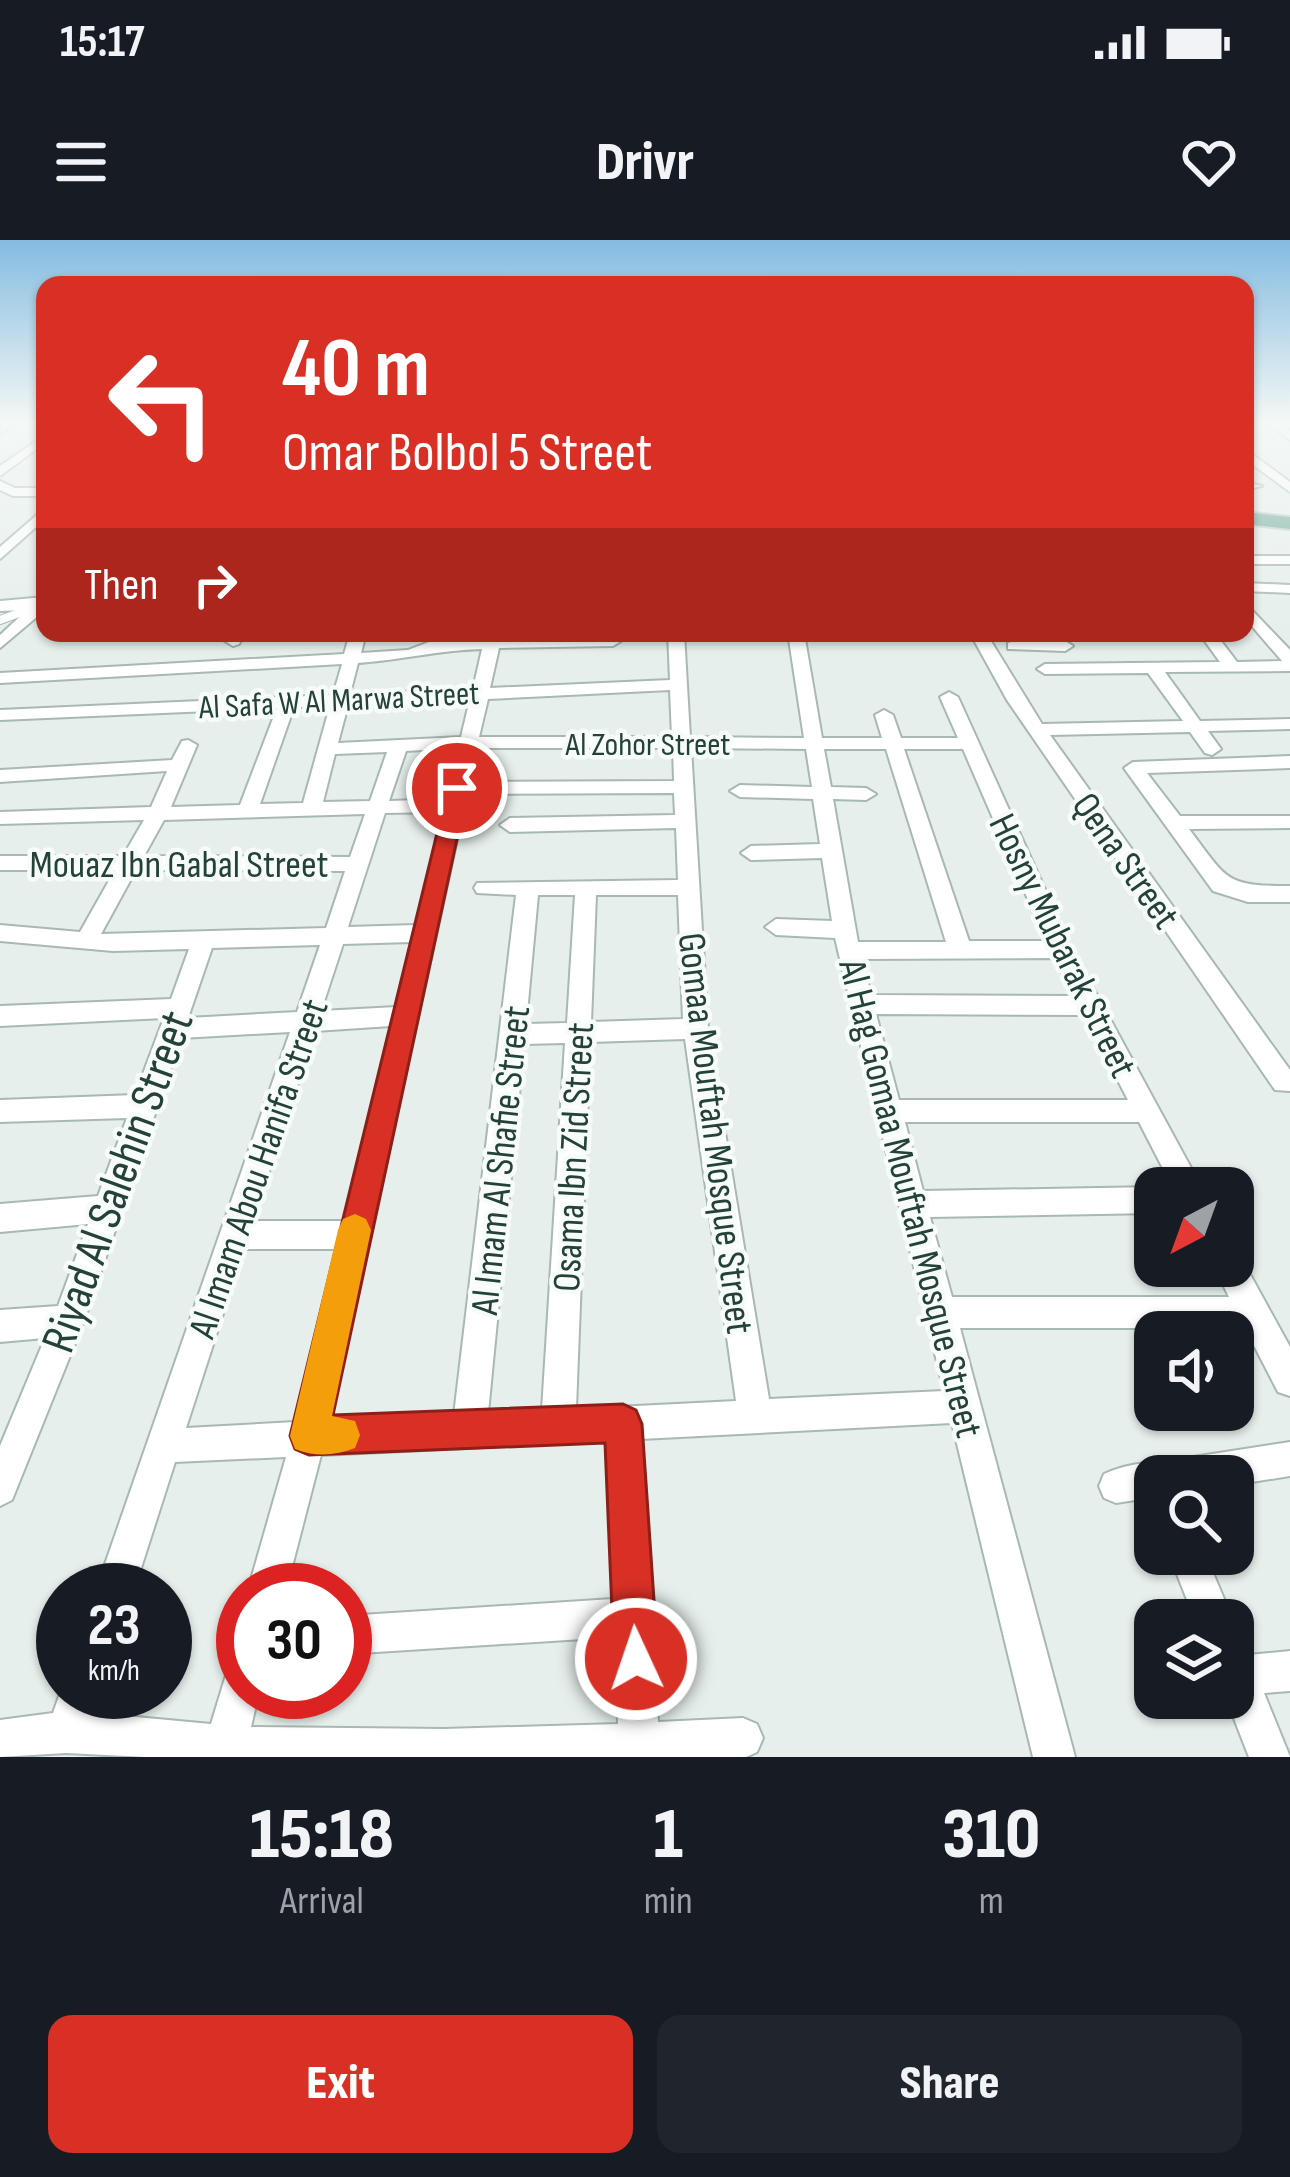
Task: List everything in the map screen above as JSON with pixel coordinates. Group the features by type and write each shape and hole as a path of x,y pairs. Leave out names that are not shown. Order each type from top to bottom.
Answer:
{"main road":[{"path":"1254,519 1290,523"},
{"path":"1254,529 1290,533"}],"street":[{"path":"0,525 36,524"},
{"path":"2,552 36,526"},
{"path":"1254,560 1290,560"},
{"path":"1254,588 1290,589"},
{"path":"1254,597 1282,623 1290,641"},
{"path":"0,606 36,608"},
{"path":"0,643 36,613"},
{"path":"1254,619 1290,663"},
{"path":"311,808 356,642"},
{"path":"0,678 352,657 463,642"},
{"path":"274,1563 309,1436 421,934 492,642"},
{"path":"611,665 613,642"},
{"name":"Gomaa Mouftah Mosque Street","path":"677,642 696,1029 755,1417"},
{"name":"Al Hag Gomaa Mouftah Mosque Street","path":"797,642 846,940 1054,1757"},
{"name":"Qena Street","path":"983,642 1037,730 1283,1082"},
{"path":"1014,646 1041,642"},
{"path":"1063,642 1078,669"},
{"path":"1214,642 1232,666"},
{"path":"1045,669 1290,663"},
{"path":"1154,668 1212,749"},
{"name":"Al Safa W Al Marwa Street","path":"0,716 480,690 679,685"},
{"name":"Hosny Mubarak Street","path":"949,697 1061,949 1176,1167"},
{"path":"248,811 288,701"},
{"path":"884,716 960,950"},
{"path":"1037,730 1290,724"},
{"name":"Al Zohor Street","path":"328,748 467,742 968,744"},
{"name":"Al Imam Abou Hanifa Street","path":"124,1563 398,746"},
{"path":"0,776 85,770 184,755 158,813 86,941"},
{"path":"1290,762 1136,764 1133,768 1221,886 1248,894 1290,894"},
{"path":"62,815 85,770"},
{"path":"0,818 377,807 454,797 681,787"},
{"path":"740,791 866,794"},
{"path":"510,825 683,821"},
{"path":"1172,823 1290,822"},
{"path":"751,853 828,850"},
{"name":"Mouaz Ibn Gabal Street","path":"0,863 358,864"},
{"path":"485,888 686,887"},
{"name":"Al Imam Al Shafie Street","path":"469,1431 528,888"},
{"name":"Osama Ibn Zid Street","path":"558,1426 586,888"},
{"path":"776,927 846,940 960,950 1061,949"},
{"path":"0,933 86,941 421,934"},
{"name":"Riyad Al Salehin Street","path":"0,1487 68,1321 205,940"},
{"path":"862,1004 1091,1006"},
{"path":"0,1016 307,1022 404,1016"},
{"path":"514,1034 696,1029"},
{"path":"0,1111 142,1106"},
{"path":"889,1111 1148,1111"},
{"path":"915,1204 1134,1200"},
{"path":"0,1218 106,1209"},
{"path":"235,1235 353,1235"},
{"path":"944,1313 1134,1312"},
{"path":"1254,1312 1290,1380"},
{"path":"0,1326 68,1321"},
{"path":"164,1446 966,1406"},
{"path":"623,1424 640,1750"},
{"path":"1254,1465 1290,1459"},
{"path":"1116,1486 1134,1483"},
{"path":"372,1633 634,1617"},
{"path":"1254,1671 1290,1671"},
{"path":"1254,1718 1270,1757"},
{"path":"0,1740 52,1719"},
{"path":"111,1719 225,1747 444,1753 640,1750 743,1738"},
{"path":"225,1747 232,1719"}],"lane":[{"path":"0,620 36,611"}],"slow traffic":[{"path":"341,1435 309,1436 355,1230"}],"route":[{"path":"457,788 309,1436 623,1424 636,1659"}]}
